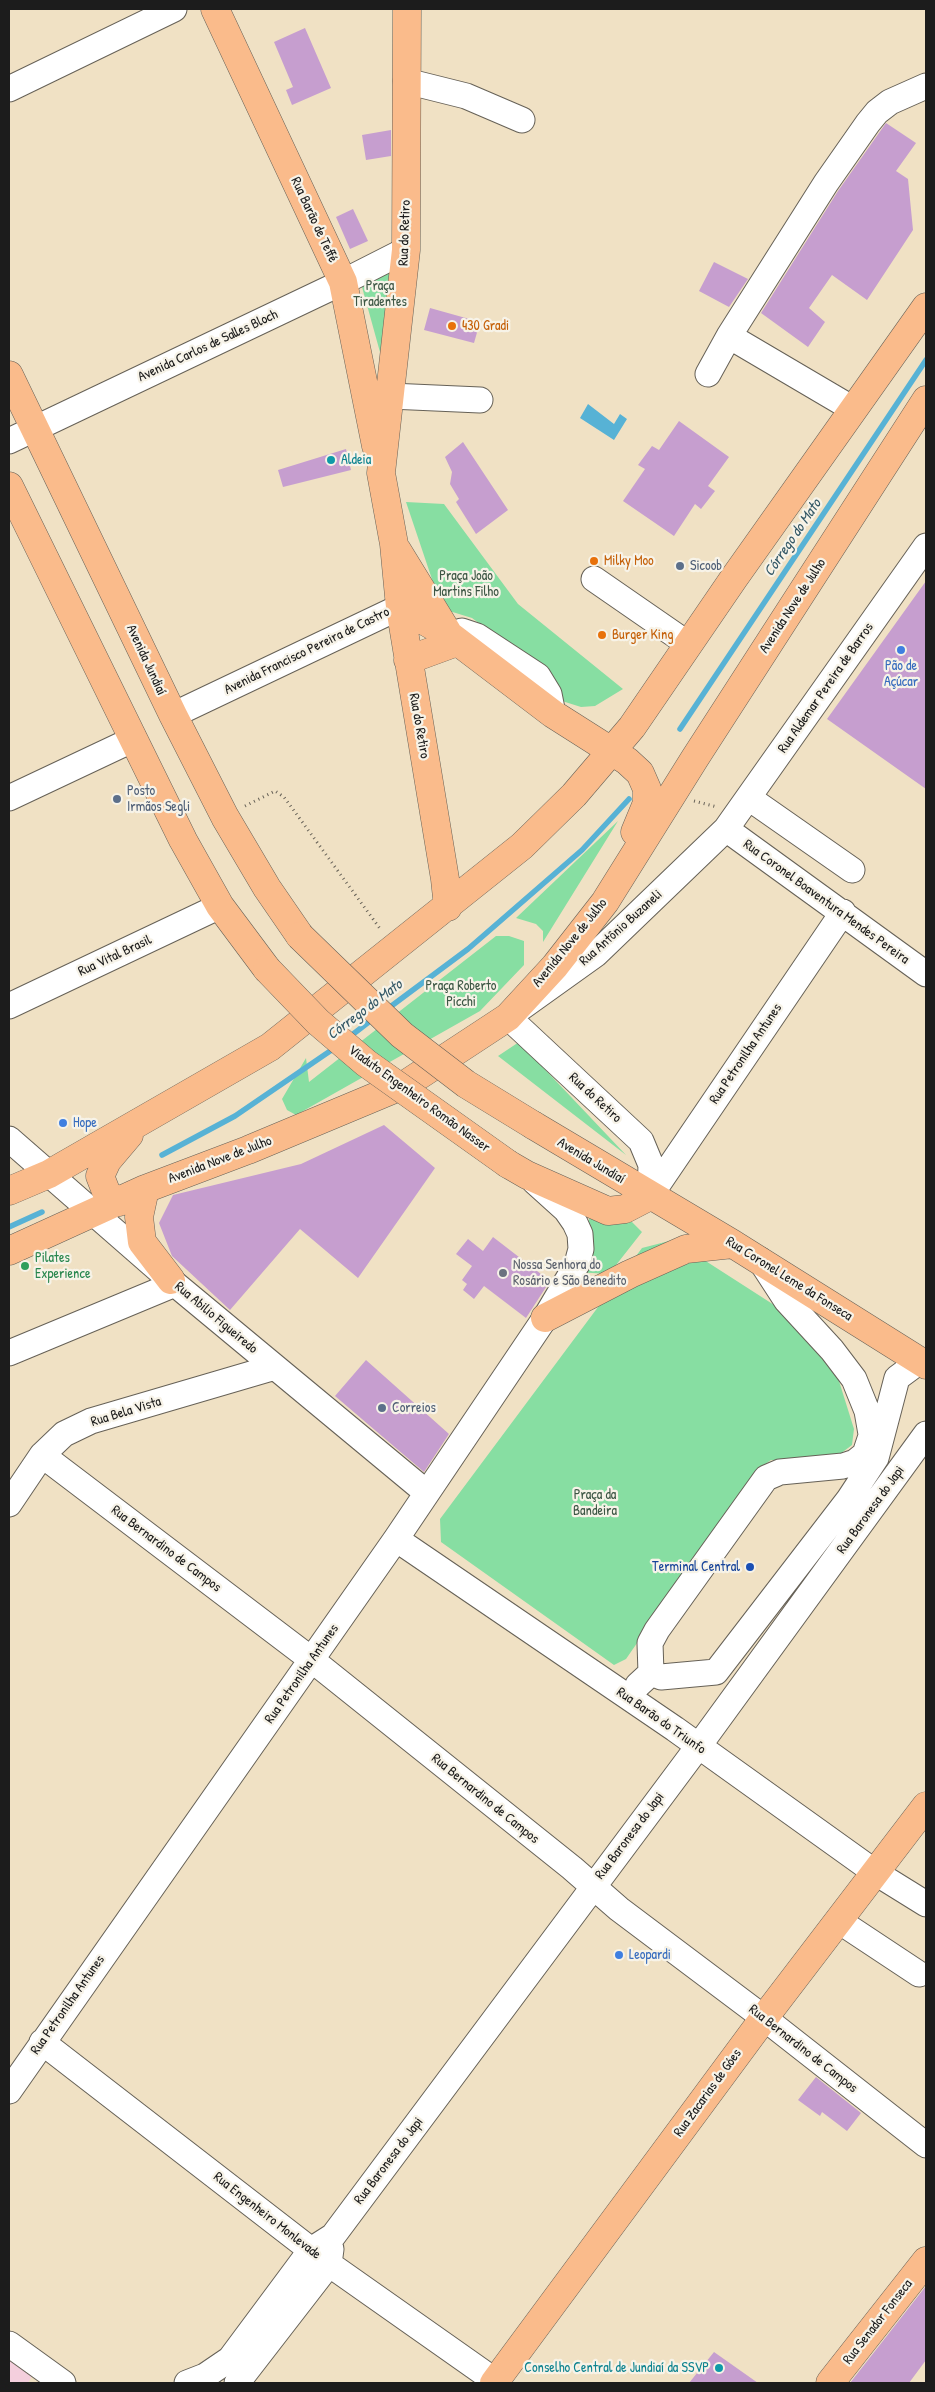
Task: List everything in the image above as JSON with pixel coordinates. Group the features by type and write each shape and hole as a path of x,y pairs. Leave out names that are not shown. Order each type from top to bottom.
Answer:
{"main road":[{"name":"Rua Barão de Teffé","path":"215,9 343,282 381,473"},
{"name":"Rua do Retiro","path":"407,9 406,250 381,473 394,544 408,660 445,879 448,907"},
{"path":"9,1191 49,1174 270,1047 396,949 522,846 574,795 632,727 688,644 926,307"},
{"name":"Avenida Jundiaí","path":"9,375 173,715 225,817 267,888 300,936 402,1035 466,1084 650,1196"},
{"name":"Avenida Nove de Julho","path":"9,1251 146,1189 248,1150 406,1084 508,1017 555,966 605,902 695,758 926,400"},
{"path":"9,486 183,840 220,906"},
{"name":"Rua do Retiro","path":"394,544 453,639"},
{"name":"Avenida Francisco Pereira de Castro","path":"400,606 453,639 553,714 612,752 640,773 647,789 647,803 605,902"},
{"path":"408,660 453,639"},
{"name":"Viaduto Engenheiro Romão Nasser","path":"220,906 267,969 318,1022 366,1063 518,1170 608,1211 625,1210 650,1196"},
{"path":"119,1202 107,1194 100,1176 108,1161 138,1124"},
{"path":"146,1189 138,1216 142,1242 173,1282"},
{"name":"Rua Coronel Leme da Fonseca","path":"650,1196 760,1260 923,1363"},
{"path":"545,1318 630,1274 686,1249 733,1244"},
{"name":"Rua Zacarias de Góes","path":"496,2383 764,2018 926,1806"},
{"name":"Rua Senador Fonseca","path":"830,2383 926,2262"}],"street":[{"path":"9,89 174,9"},
{"path":"406,81 466,96 522,120"},
{"path":"708,374 728,336 826,183 868,123 890,102 926,86"},
{"name":"Avenida Carlos de Salles Bloch","path":"9,441 343,282 406,250"},
{"path":"728,336 854,409"},
{"path":"390,396 480,400"},
{"name":"Rua Aldemar Pereira de Barros","path":"726,829 925,550"},
{"path":"594,579 688,644"},
{"name":"Avenida Francisco Pereira de Castro","path":"173,715 400,606"},
{"path":"9,798 134,738"},
{"path":"748,798 852,870"},
{"name":"Rua Coronel Boaventura Mendes Pereira","path":"726,829 843,912 922,962"},
{"name":"Rua Antônio Buzaneli","path":"508,1017 596,954 726,829"},
{"name":"Rua Vital Brasil","path":"9,1006 220,906"},
{"name":"Rua Petronilha Antunes","path":"650,1196 843,912"},
{"name":"Rua do Retiro","path":"508,1017 641,1141 651,1165 650,1196"},
{"name":"Rua Abilio Figueiredo","path":"9,1139 173,1282 427,1493"},
{"name":"Rua Petronilha Antunes","path":"9,2091 396,1539 545,1318 577,1264 581,1249 580,1234 571,1216 518,1170"},
{"path":"760,1260 786,1300 832,1350 854,1379 867,1411 873,1446"},
{"path":"9,1353 173,1282"},
{"path":"626,1697 656,1675 716,1672 849,1499 873,1446 897,1378 923,1363"},
{"name":"Rua Bela Vista","path":"9,1504 42,1455 64,1434 91,1421 275,1367"},
{"name":"Rua Baronesa do Japi","path":"237,2383 333,2236 926,1434"},
{"path":"652,1713 651,1703 656,1675 650,1643 657,1630 766,1478 780,1472 844,1466 855,1462 873,1446"},
{"name":"Rua Bernardino de Campos","path":"42,1455 312,1660 619,1909 764,2018 926,2145"},
{"path":"844,1466 849,1499"},
{"name":"Rua Barão do Triunfo","path":"396,1539 652,1713 876,1873 926,1904"},
{"path":"839,1921 919,1974"},
{"name":"Rua Engenheiro Monlevade","path":"42,2042 320,2257 496,2383"},
{"name":"Rua Baronesa do Japi","path":"187,2383 205,2376 230,2359 320,2257"},
{"path":"9,2344 63,2383"}],"path":[{"path":"225,817 274,791 284,797 396,949"}],"shaded area":[{"path":"9,2352 35,2370 28,2383 9,2383"}],"green space":[{"name":"Praça Tiradentes","path":"395,268 383,363 362,287"},
{"name":"Praça João Martins Filho","path":"406,502 444,504 518,604 623,689 595,706 581,707 562,701 547,674 472,618 446,610 439,600"},
{"path":"618,821 543,942 543,931 536,924 516,918"},
{"name":"Praça Roberto Picchi","path":"496,936 509,936 524,941 524,965 480,1011 296,1115 287,1110 282,1099 306,1058 309,1082"},
{"path":"519,1042 626,1155 498,1056"},
{"path":"627,1217 642,1232 609,1274 559,1271 590,1218"},
{"name":"Praça da Bandeira","path":"673,1240 799,1321 834,1365 854,1429 852,1445 840,1454 790,1460 771,1460 757,1470 626,1659 614,1665 441,1542 440,1519 642,1248"}],"water":[{"path":"588,404 614,424 620,414 627,419 614,440 580,418"}],"building":[{"path":"305,28 331,88 292,105 286,90 293,87 274,42"},
{"path":"886,123 916,143 896,171 908,179 913,230 867,300 832,275 809,308 825,322 808,347 761,313 838,191"},
{"path":"391,130 391,156 366,160 362,135"},
{"path":"353,209 368,241 350,249 336,217"},
{"path":"714,262 748,279 729,307 699,291"},
{"name":"430 Gradi","path":"430,308 480,322 474,343 424,330"},
{"path":"679,421 729,457 708,486 715,491 701,509 695,504 674,536 623,501 645,469 638,465 652,446 659,450"},
{"path":"463,442 508,510 476,534 456,502 459,499 450,484 452,472 445,457"},
{"name":"Aldeia","path":"346,449 351,470 283,487 278,470"},
{"name":"Pão de Açúcar","path":"926,581 926,789 827,719"},
{"path":"384,1125 435,1168 358,1278 300,1229 230,1310 172,1256 159,1223 173,1195 301,1164"},
{"name":"Nossa Senhora do Rosário e São Benedito","path":"493,1237 550,1281 526,1318 484,1286 474,1299 463,1290 467,1284 462,1280 472,1266 456,1254 468,1239 483,1251"},
{"name":"Correios","path":"366,1360 449,1434 424,1472 335,1396"},
{"path":"816,2077 861,2113 847,2131 822,2112 820,2116 798,2100"},
{"path":"926,2286 926,2360 909,2383 850,2383"},
{"name":"Conselho Central de Jundiaí da SSVP","path":"714,2352 758,2383 689,2383"}],"waterway":[{"name":"Córrego do Mato","path":"680,729 926,360"},
{"name":"Córrego do Mato","path":"386,1010 468,949 582,850 629,799"},
{"name":"Córrego do Mato","path":"348,1038 374,1018"},
{"name":"Córrego do Mato","path":"162,1155 235,1116 336,1047"},
{"name":"Córrego do Mato","path":"9,1227 42,1212"}],"place":[{"name":"430 Gradi","path":"452,326"},
{"name":"Aldeia","path":"331,460"},
{"name":"Milky Moo","path":"594,561"},
{"name":"Sicoob","path":"680,566"},
{"name":"Burger King","path":"602,635"},
{"name":"Pão de Açúcar","path":"901,650"},
{"name":"Posto Irmãos Segli","path":"117,799"},
{"name":"Hope","path":"63,1123"},
{"name":"Pilates Experience","path":"25,1266"},
{"name":"Nossa Senhora do Rosário e São Benedito","path":"503,1273"},
{"name":"Correios","path":"382,1408"},
{"name":"Terminal Central","path":"750,1567"},
{"name":"Leopardi","path":"619,1955"},
{"name":"Conselho Central de Jundiaí da SSVP","path":"719,2368"}]}
